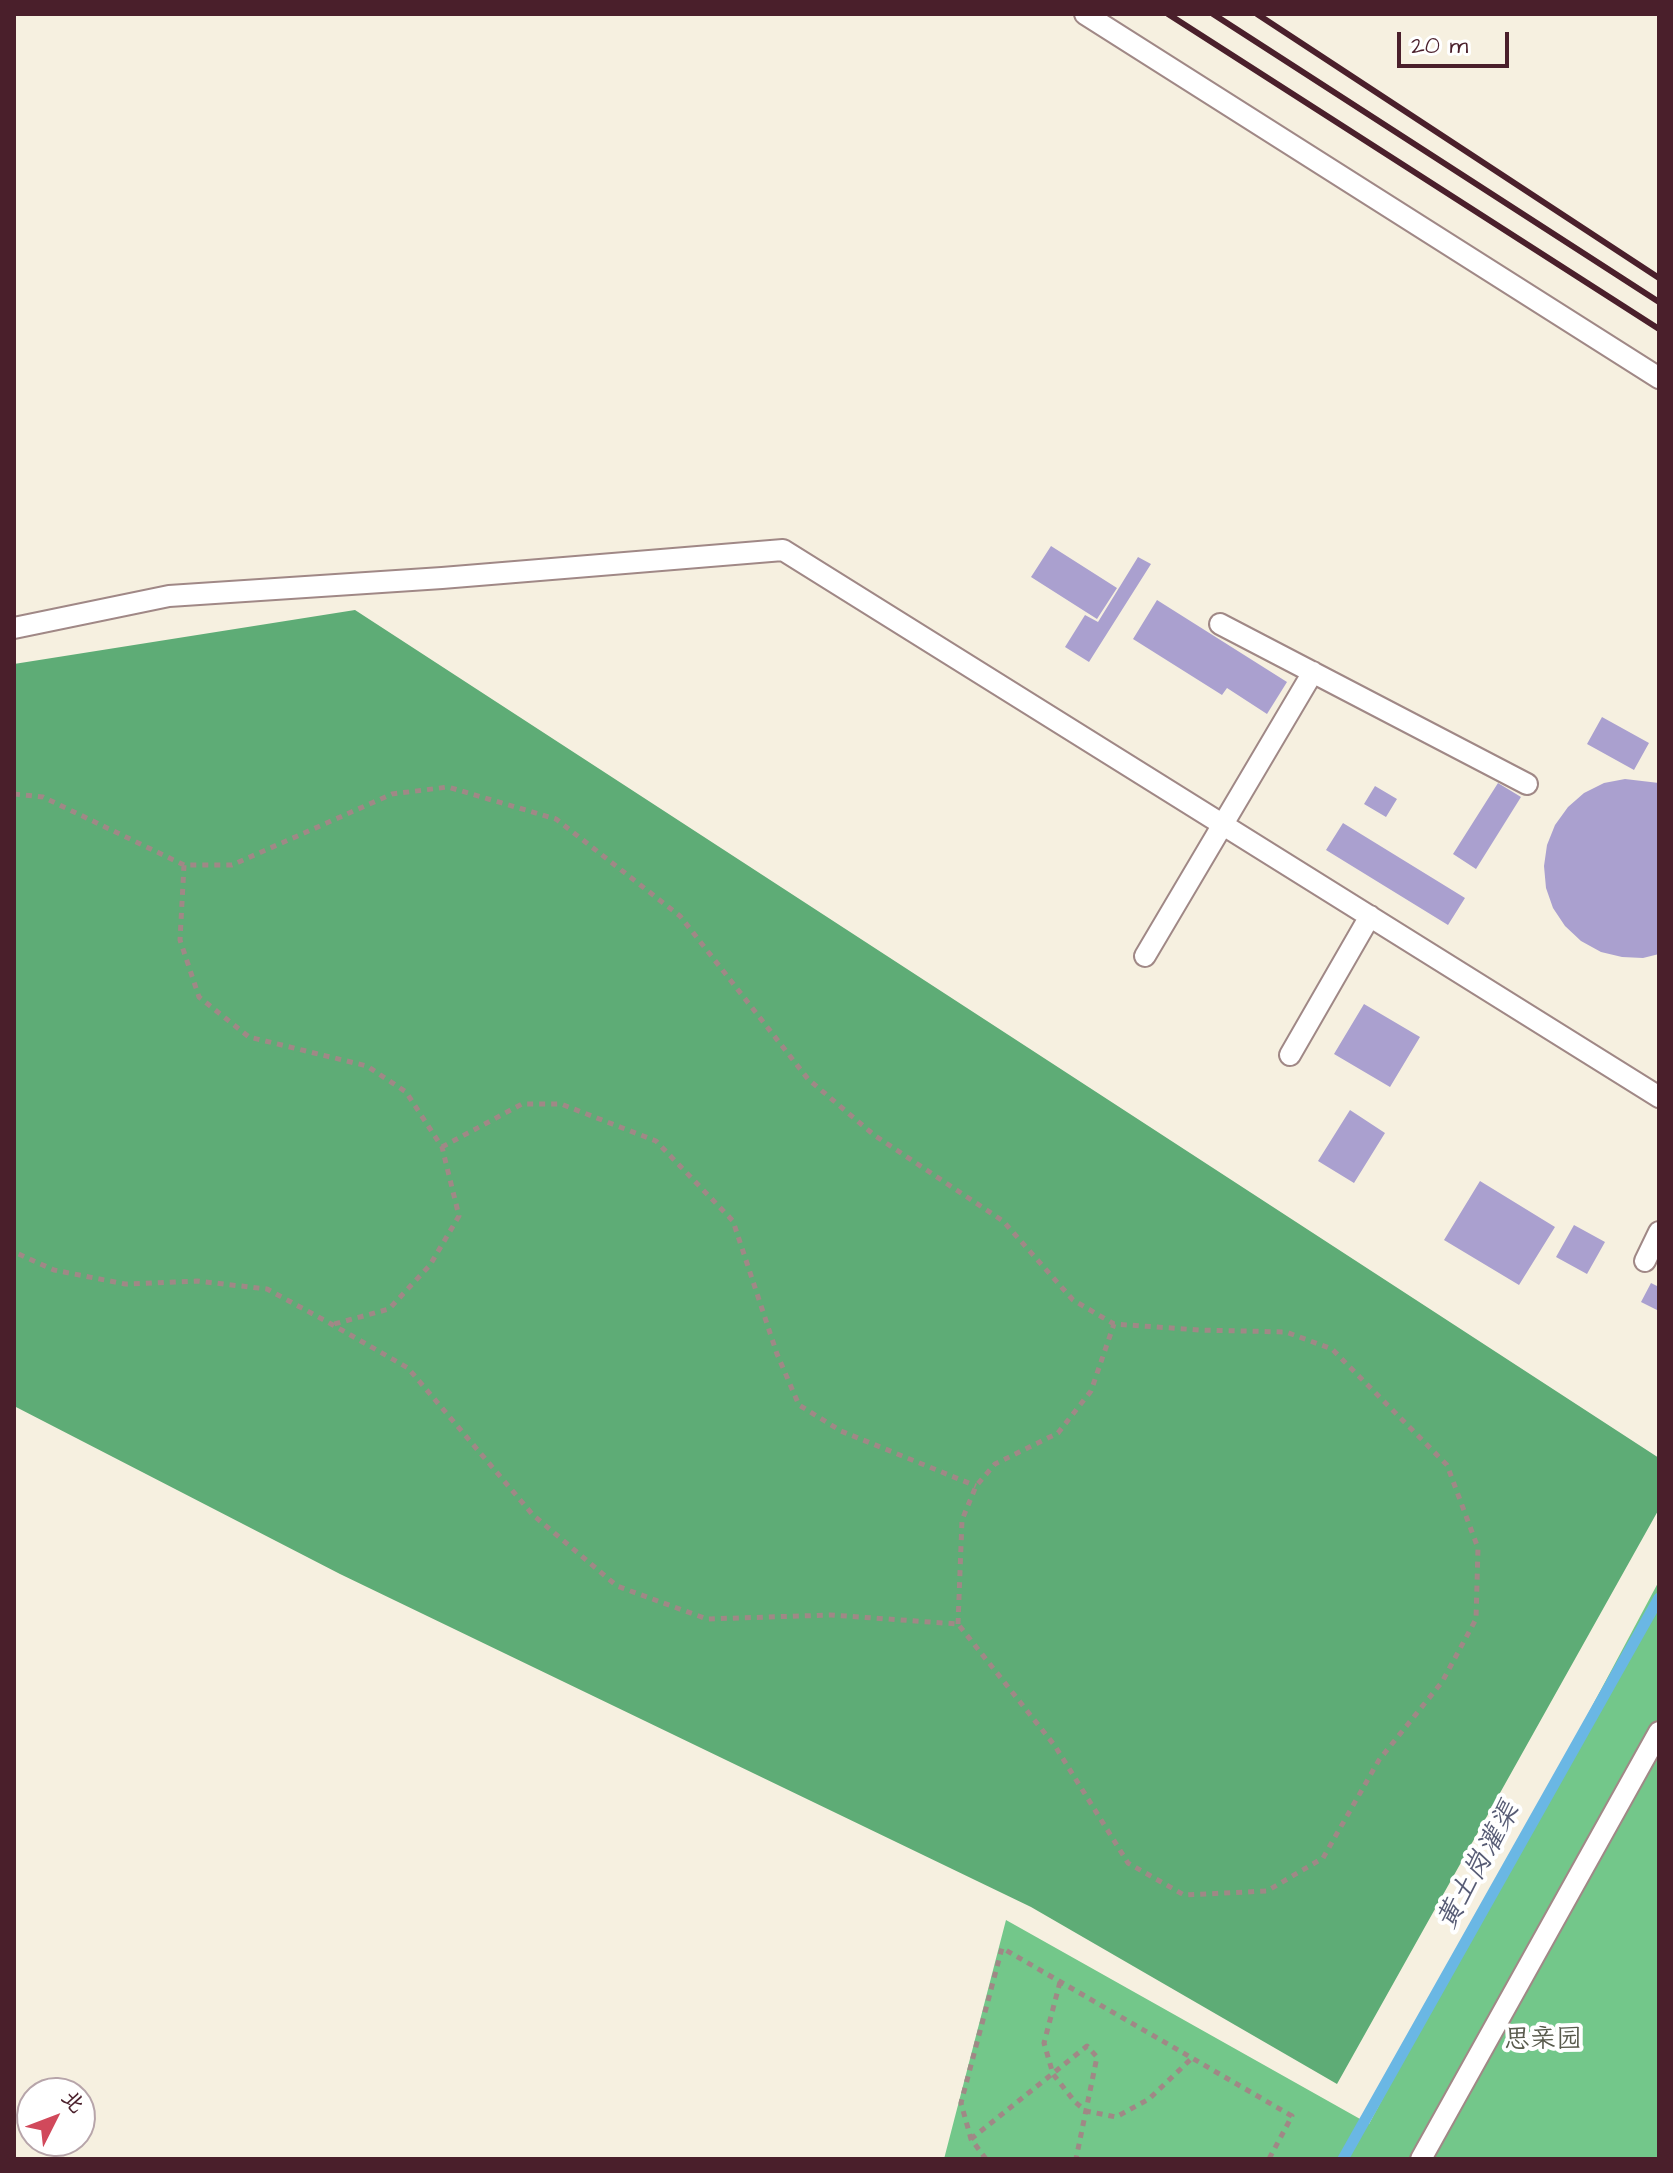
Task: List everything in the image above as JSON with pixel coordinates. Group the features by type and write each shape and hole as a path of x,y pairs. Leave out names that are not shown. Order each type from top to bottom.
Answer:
{"lane":[{"path":"1085,14 1659,378"},
{"path":"14,628 169,596 442,578 783,550 1659,1097"},
{"path":"1220,624 1527,784"},
{"path":"1145,956 1313,672"},
{"path":"1290,1055 1370,916"},
{"path":"1645,1261 1659,1232"},
{"path":"1421,2159 1659,1732"}],"path":[{"path":"14,794 43,797 184,865 232,865 392,794 406,792 448,787 556,819 680,916 808,1079 874,1135 1003,1221 1073,1300 1114,1324 1286,1332 1332,1349 1447,1465 1478,1548 1476,1619 1442,1682 1379,1760 1323,1858 1267,1891 1184,1895 1128,1863 1055,1746 958,1624 962,1520 976,1486 995,1464 1058,1433 1091,1391 1114,1324"},
{"path":"184,865 180,940 199,997 249,1037 367,1066 406,1092 442,1147 459,1216 430,1265 389,1309 333,1325"},
{"path":"442,1147 522,1104 561,1104 656,1141 733,1221 777,1354 799,1405 841,1431 976,1486"},
{"path":"14,1252 54,1270 125,1284 197,1281 267,1289 333,1325 408,1368 533,1515 617,1586 707,1619 831,1615 958,1624"},
{"path":"986,2159 971,2139 961,2103 1002,1948 1292,2116 1269,2159"},
{"path":"1060,1982 1044,2043 1053,2074 1086,2111 1116,2117 1149,2099 1192,2058"},
{"path":"971,2139 1087,2046 1097,2057 1076,2159"}],"green space":[{"path":"355,610 1659,1458 1659,1509 1337,2084 1031,1907 340,1574 14,1406 14,664"},
{"name":"思亲园","path":"1659,1581 1659,2159 944,2159 1006,1920 1369,2124"}],"building":[{"path":"1051,546 1117,588 1097,619 1031,577"},
{"path":"1138,557 1151,564 1089,662 1065,647 1085,615 1098,622"},
{"path":"1157,600 1287,682 1267,714 1227,688 1222,695 1133,639"},
{"path":"1602,717 1649,743 1634,770 1587,744"},
{"path":"1625,779 1659,783 1659,954 1643,958 1601,952 1581,941 1565,926 1553,908 1546,888 1544,866 1547,845 1555,825 1568,807 1584,793 1604,783"},
{"path":"1498,783 1521,797 1476,869 1453,854"},
{"path":"1375,786 1397,799 1386,817 1364,804"},
{"path":"1343,823 1465,898 1448,925 1326,850"},
{"path":"1364,1004 1420,1037 1390,1087 1334,1054"},
{"path":"1350,1110 1385,1133 1354,1183 1318,1161"},
{"path":"1480,1181 1555,1227 1519,1285 1444,1240"},
{"path":"1574,1225 1605,1242 1587,1274 1556,1257"},
{"path":"1651,1283 1659,1287 1659,1311 1641,1302"}],"waterway":[{"name":"黄土岗灌渠","path":"1343,2159 1659,1598"}],"railway":[{"path":"1168,14 1659,329"},
{"path":"1213,14 1659,302"},
{"path":"1257,14 1659,278"}]}
